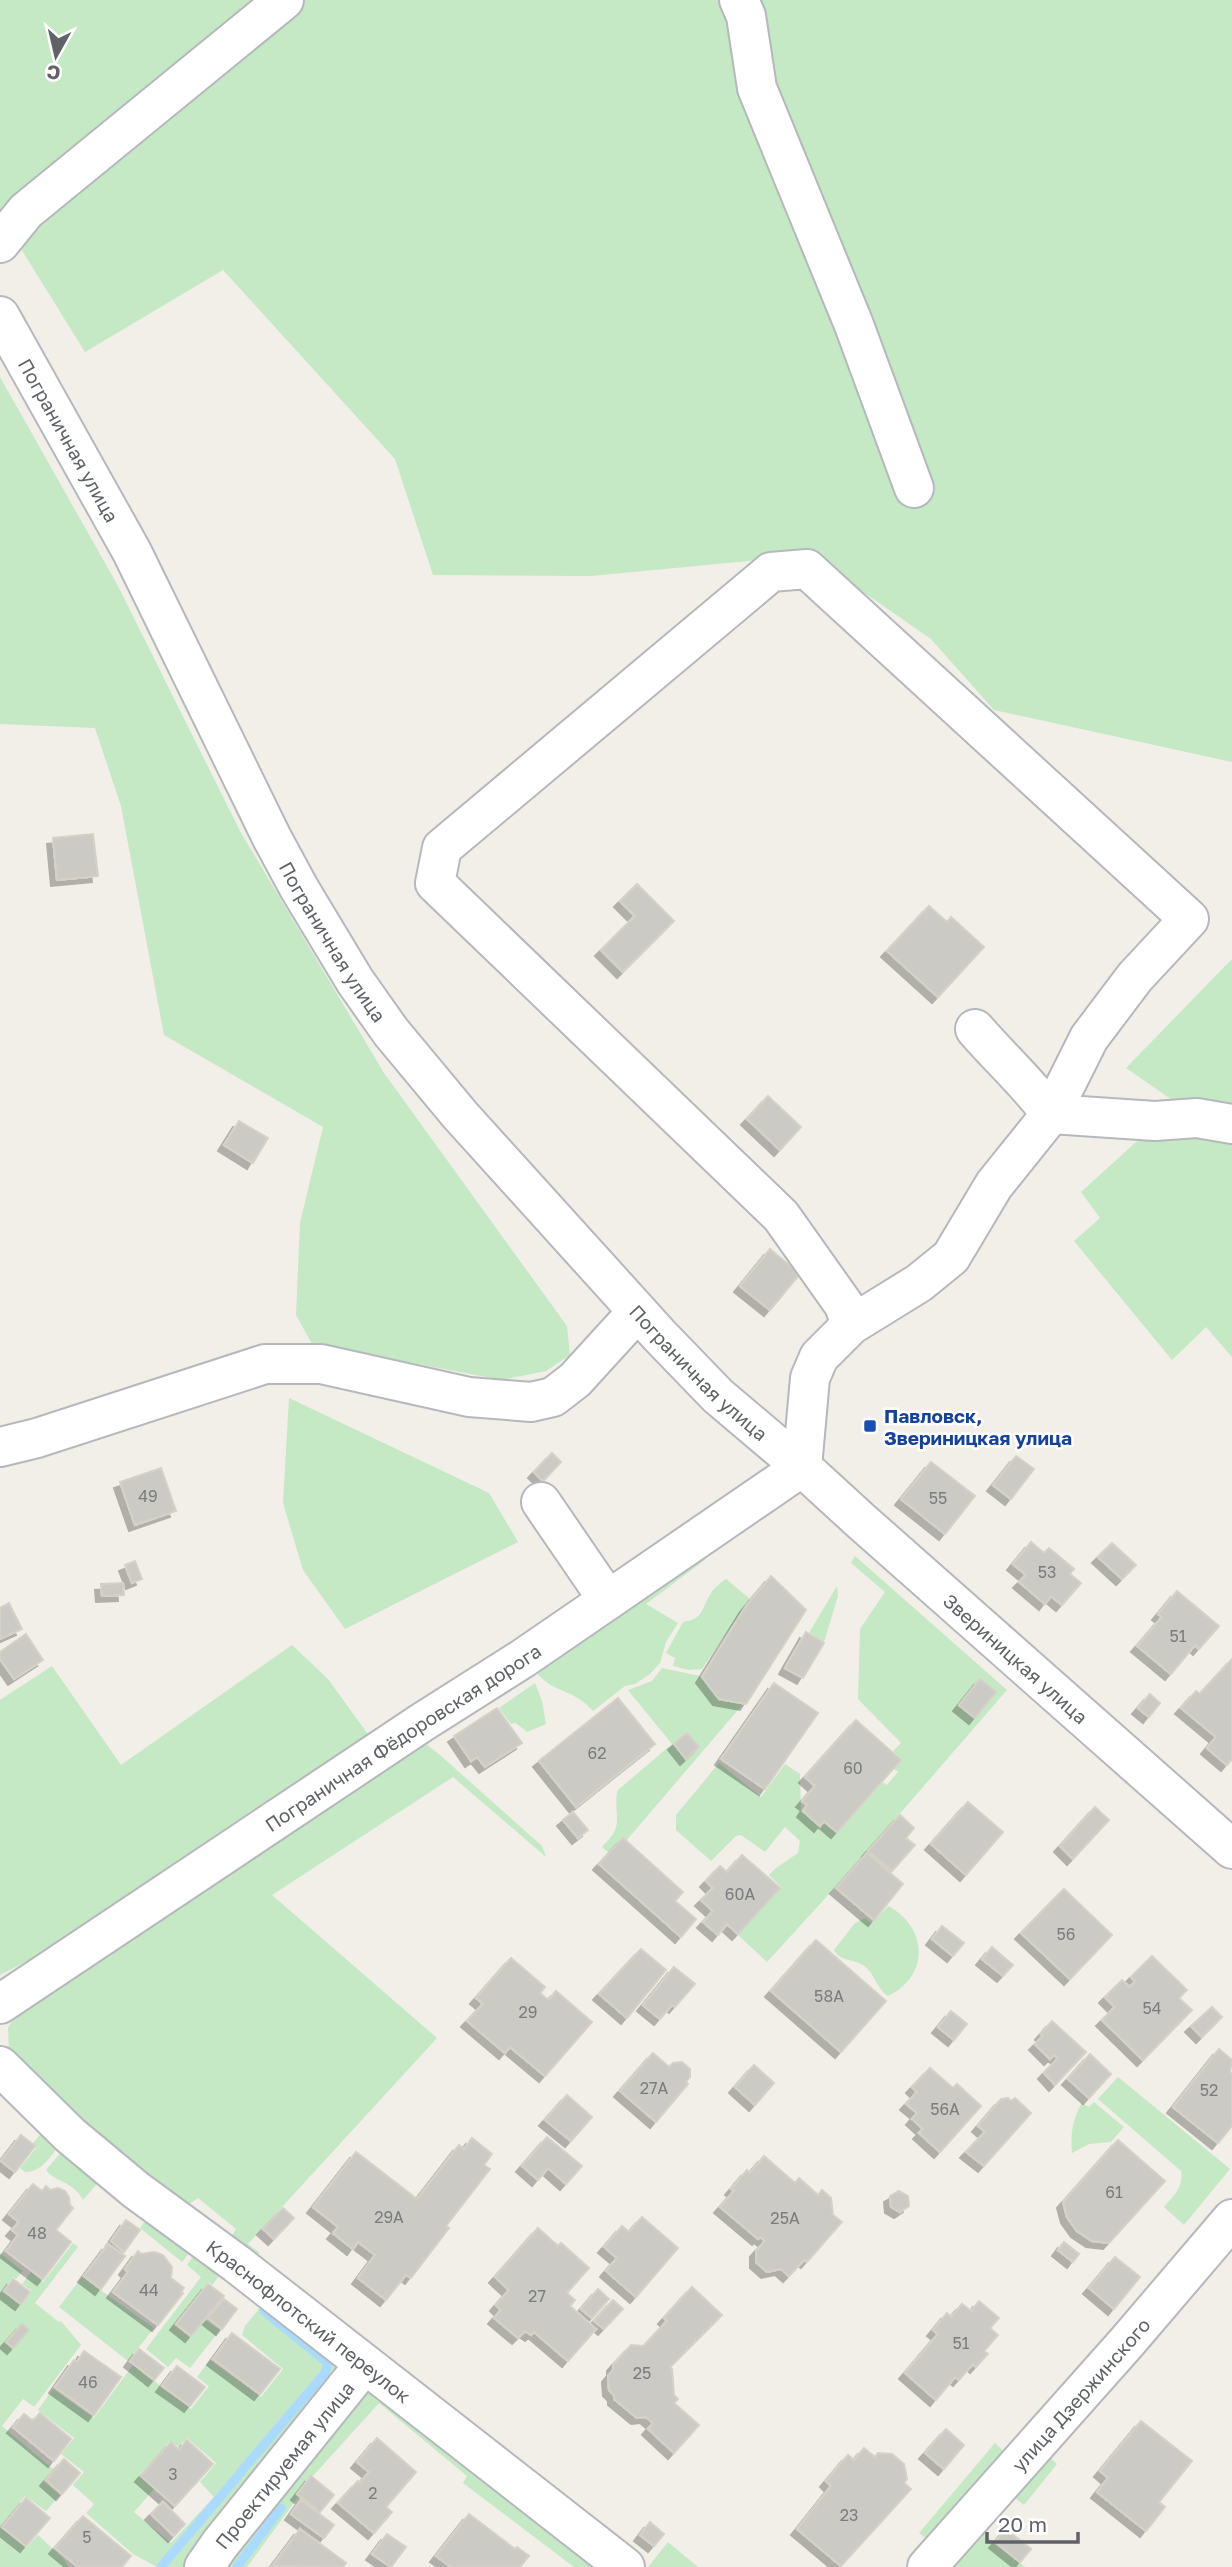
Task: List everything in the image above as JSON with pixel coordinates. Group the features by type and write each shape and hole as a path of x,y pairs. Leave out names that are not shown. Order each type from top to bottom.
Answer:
{"street":[{"path":"0,243 26,211 284,0"},
{"path":"739,0 747,16 757,88 854,325 914,488"},
{"name":"Пограничная улица","path":"0,316 132,552 272,838 355,981 424,1074 637,1312 718,1396 802,1467"},
{"path":"802,1467 810,1378 819,1357 851,1325 919,1283 951,1257 994,1185 1051,1114 1089,1038 1135,976 1189,919 807,569 771,572 442,848 435,883 781,1216 844,1305 851,1325"},
{"path":"975,1029 997,1055 1029,1084 1051,1114 1155,1121 1197,1118 1232,1124"},
{"path":"0,1447 37,1438 265,1364 321,1364 469,1397 531,1402 553,1397 575,1380 637,1312"},
{"name":"Пограничная Фёдоровская дорога","path":"0,2004 421,1723 522,1659 802,1467"},
{"name":"Звериницкая улица","path":"802,1467 1232,1849"},
{"path":"541,1502 608,1600"},
{"name":"Краснофлотский переулок","path":"0,2066 70,2135 116,2174 625,2567"},
{"name":"улица Дзержинского","path":"927,2567 1127,2343 1232,2219"},
{"name":"Проектируемая улица","path":"204,2567 220,2543 365,2365"}],"green space":[{"path":"0,0 1232,0 1232,762 994,710 931,639 810,555 591,576 433,575 395,459 223,270 85,352 0,215"},
{"path":"0,377 118,586 240,831 384,1073 567,1326 570,1355 546,1371 502,1380 312,1344 296,1315 300,1223 323,1127 164,1035 121,806 95,728 0,724"},
{"path":"1232,959 1232,1357 1206,1327 1172,1360 1074,1241 1100,1218 1081,1192 1178,1104 1126,1068"},
{"path":"289,1398 489,1493 518,1542 345,1629 303,1570 283,1503"},
{"path":"696,1553 706,1559 646,1604 678,1623 666,1642 660,1663 650,1674 635,1684 625,1686 593,1711 576,1697 546,1682 532,1666"},
{"path":"855,1556 1007,1690 851,1870 767,1962 738,1935 781,1887 769,1875 798,1853 800,1841 785,1827 765,1852 741,1835 736,1836 711,1861 676,1830 676,1815 719,1763 761,1797 785,1764 800,1774 801,1811 820,1828 824,1824 837,1833 883,1782 887,1785 898,1772 894,1769 901,1759 893,1751 901,1743 858,1699 860,1629 885,1592 851,1563"},
{"path":"726,1579 750,1599 702,1669 689,1670 673,1666 675,1658 666,1653 683,1622 690,1621 701,1613 713,1591"},
{"path":"837,1586 838,1596 824,1642 809,1633"},
{"path":"292,1645 328,1679 370,1737 97,1925 0,1975 0,1700 52,1666 121,1765"},
{"path":"662,1668 700,1676 719,1700 743,1704 626,1841 622,1838 609,1853 602,1847 616,1827 618,1790 672,1744 628,1690 652,1681"},
{"path":"535,1683 546,1724 527,1732 516,1723 511,1724 499,1708"},
{"path":"416,1740 440,1755 542,1846 546,1857 453,1777 272,1895 437,2038 248,2244 260,2253 243,2259 226,2245 236,2229 198,2198 180,2210 9,2053 8,2028 17,2013"},
{"path":"888,1906 911,1926 919,1951 911,1976 902,1987 888,1996 867,1968 839,1956 834,1950 855,1923 865,1918 872,1923"},
{"path":"1118,2077 1230,2169 1184,2225 1164,2207 1180,2186 1181,2171 1098,2099"},
{"path":"1094,2102 1124,2127 1111,2142 1089,2144 1072,2153 1076,2115 1082,2103 1089,2107"},
{"path":"47,2127 63,2140 42,2165 25,2172 20,2168 36,2148 32,2144"},
{"path":"68,2144 105,2175 83,2200 74,2189 46,2170"},
{"path":"146,2220 193,2248 182,2262 140,2228"},
{"path":"73,2243 78,2247 35,2303 61,2321 81,2345 34,2407 23,2399 2,2426 53,2469 43,2481 60,2495 46,2511 25,2496 0,2527 0,2253 23,2271 16,2279 13,2277 2,2291 21,2305 32,2291 22,2284 31,2272 43,2282"},
{"path":"197,2251 220,2275 212,2285 208,2282 174,2325 191,2338 205,2320 220,2330 190,2368 176,2358 168,2367 146,2349 201,2277 187,2265"},
{"path":"82,2277 154,2328 128,2361 59,2307"},
{"path":"263,2304 343,2363 192,2567 157,2567 133,2554 86,2513 94,2504 73,2485 84,2472 61,2454 74,2438 38,2410 53,2389 94,2418 133,2365 191,2409 209,2386 197,2377 210,2360 261,2397 283,2369 242,2335 245,2326","holes":["187,2438 216,2463 200,2482 214,2497 171,2543 134,2512 154,2489 139,2475 170,2441 179,2447"]},
{"path":"366,2385 615,2567 574,2567 463,2483 467,2476 379,2403 311,2476 247,2567 216,2567"},
{"path":"995,2443 1008,2455 934,2544 919,2533"},
{"path":"1049,2457 1057,2464 1024,2505 1011,2495"},
{"path":"0,2527 26,2548 38,2535 65,2560 68,2567 0,2567"},
{"path":"975,2527 1025,2567 941,2567"},
{"path":"668,2542 698,2567 648,2567"}],"building":[{"path":"93,834 98,876 57,880 53,838"},
{"path":"637,884 674,921 623,972 601,950 635,916 620,901"},
{"path":"929,906 947,922 951,917 984,947 938,997 887,951"},
{"path":"768,1096 801,1127 780,1150 747,1119"},
{"path":"239,1121 268,1138 253,1163 224,1145"},
{"path":"770,1249 800,1274 770,1310 740,1286"},
{"path":"552,1453 561,1462 543,1481 534,1472"},
{"path":"1016,1456 1034,1469 1011,1499 993,1485"},
{"path":"931,1462 975,1496 945,1534 901,1499"},
{"path":"161,1468 176,1511 135,1525 120,1482"},
{"path":"1031,1542 1044,1553 1049,1548 1074,1569 1070,1574 1081,1583 1062,1605 1051,1596 1045,1604 1019,1582 1026,1575 1013,1564"},
{"path":"1112,1543 1136,1565 1122,1579 1098,1557"},
{"path":"135,1561 142,1579 132,1583 125,1565"},
{"path":"771,1576 806,1610 746,1704 719,1699 702,1677 746,1606"},
{"path":"123,1583 124,1595 102,1596 101,1584"},
{"path":"1177,1591 1219,1626 1199,1649 1195,1645 1171,1674 1137,1646 1162,1617 1158,1614"},
{"path":"9,1603 22,1629 0,1639 0,1608"},
{"path":"806,1632 824,1643 803,1678 785,1668"},
{"path":"26,1634 43,1660 14,1679 0,1659 0,1652"},
{"path":"1232,1659 1232,1759 1227,1765 1207,1748 1216,1737 1181,1708 1196,1691 1200,1694"},
{"path":"980,1679 996,1692 975,1718 959,1705"},
{"path":"774,1683 818,1713 765,1789 721,1759"},
{"path":"1150,1694 1160,1703 1149,1717 1138,1708"},
{"path":"618,1698 655,1744 576,1807 539,1761"},
{"path":"497,1708 522,1743 485,1767 477,1757 471,1761 454,1736"},
{"path":"856,1720 901,1760 837,1832 824,1821 820,1826 803,1811 807,1805 802,1801 815,1786 805,1777"},
{"path":"687,1733 699,1747 686,1759 674,1744"},
{"path":"968,1802 1003,1832 966,1875 931,1844"},
{"path":"1095,1807 1109,1820 1073,1859 1060,1846"},
{"path":"573,1812 588,1830 578,1838 563,1820"},
{"path":"900,1815 914,1828 906,1838 915,1845 892,1871 868,1851"},
{"path":"623,1838 683,1892 675,1901 696,1919 681,1937 599,1864"},
{"path":"867,1853 903,1884 874,1920 836,1888"},
{"path":"742,1855 780,1888 738,1934 727,1924 718,1935 703,1922 713,1911 701,1900 713,1888 706,1881 720,1866 727,1872"},
{"path":"1064,1889 1112,1935 1070,1979 1021,1933"},
{"path":"942,1926 964,1943 953,1956 932,1939"},
{"path":"816,1940 886,2001 841,2052 771,1991"},
{"path":"992,1947 1013,1965 1003,1976 982,1959"},
{"path":"641,1949 666,1970 627,2018 599,1994"},
{"path":"1152,1956 1187,1990 1179,1998 1192,2010 1143,2060 1102,2020 1115,2007 1105,1997 1122,1980 1130,1987 1135,1981 1131,1977"},
{"path":"511,1958 545,1987 540,1993 548,2000 556,1991 592,2022 545,2076 510,2047 505,2053 467,2021 483,2004 476,1998"},
{"path":"674,1967 695,1984 675,2007 672,2005 660,2019 643,2005"},
{"path":"1212,2007 1222,2017 1202,2037 1191,2026"},
{"path":"951,2011 967,2024 954,2040 938,2027"},
{"path":"1052,2021 1086,2052 1055,2085 1044,2073 1058,2058 1054,2055 1050,2059 1035,2044"},
{"path":"1219,2049 1232,2060 1232,2126 1218,2143 1173,2107"},
{"path":"653,2053 669,2067 673,2063 682,2062 690,2069 690,2077 686,2082 688,2084 656,2122 620,2091"},
{"path":"1090,2054 1111,2074 1089,2098 1068,2079"},
{"path":"754,2065 774,2083 755,2105 735,2087"},
{"path":"930,2068 953,2088 957,2084 981,2106 940,2152 919,2133 923,2129 912,2119 917,2113 906,2104 917,2092 912,2087"},
{"path":"567,2095 592,2117 571,2141 545,2120"},
{"path":"1008,2098 1011,2101 1015,2098 1031,2113 984,2166 966,2152 985,2132 978,2126 1001,2099"},
{"path":"21,2135 35,2146 15,2172 1,2161"},
{"path":"547,2137 582,2166 566,2184 548,2168 538,2180 522,2166"},
{"path":"472,2138 492,2154 484,2165 490,2169 446,2226 449,2228 411,2278 406,2275 386,2300 358,2278 375,2255 358,2242 353,2249 333,2233 338,2227 313,2207 356,2152 417,2199 459,2145 464,2149"},
{"path":"1118,2140 1165,2181 1109,2243 1092,2241 1077,2231 1067,2217 1063,2202"},
{"path":"764,2156 795,2183 799,2178 818,2195 822,2190 831,2198 833,2215 842,2222 807,2262 804,2260 789,2276 781,2269 767,2272 756,2262 756,2251 765,2241 760,2237 758,2239 720,2207 747,2170 750,2173"},
{"path":"33,2184 42,2191 46,2186 50,2190 58,2188 65,2191 73,2208 56,2230 71,2242 43,2279 6,2251 18,2235 12,2230 19,2222 9,2214"},
{"path":"899,2191 908,2196 909,2206 900,2212 891,2207 890,2196"},
{"path":"283,2208 294,2218 274,2239 263,2229"},
{"path":"642,2217 678,2248 636,2297 606,2271 617,2258 604,2247 622,2226 629,2232"},
{"path":"126,2220 140,2230 124,2252 111,2241"},
{"path":"538,2228 558,2246 561,2243 589,2268 567,2293 575,2300 570,2306 596,2329 568,2361 534,2332 531,2335 525,2331 518,2338 494,2318 501,2310 496,2305 509,2290 495,2277"},
{"path":"1064,2242 1079,2254 1073,2262 1058,2250"},
{"path":"108,2244 125,2256 101,2289 84,2276"},
{"path":"138,2251 141,2254 154,2252 163,2255 172,2267 171,2278 184,2288 158,2325 113,2292 128,2272 125,2269"},
{"path":"1115,2257 1140,2277 1114,2309 1089,2288"},
{"path":"13,2279 30,2292 21,2304 4,2291"},
{"path":"208,2284 224,2296 191,2336 176,2324"},
{"path":"692,2287 722,2315 670,2367 674,2395 678,2399 674,2403 699,2425 674,2453 648,2429 653,2423 646,2417 637,2418 614,2399 609,2390 608,2376 613,2365 631,2345 644,2346 667,2321 664,2318"},
{"path":"598,2289 609,2299 592,2318 581,2309"},
{"path":"224,2299 237,2309 222,2329 208,2318"},
{"path":"613,2300 623,2309 604,2329 594,2321"},
{"path":"979,2301 999,2318 990,2328 998,2335 984,2351 988,2354 976,2367 973,2364 959,2380 955,2377 936,2400 905,2373 938,2334 933,2330 947,2313 951,2317 962,2304 971,2311"},
{"path":"22,2324 29,2330 13,2348 6,2342"},
{"path":"232,2333 280,2369 260,2394 213,2359"},
{"path":"139,2349 164,2368 154,2380 130,2361"},
{"path":"84,2351 121,2377 94,2415 55,2387 74,2360 77,2362"},
{"path":"177,2366 205,2387 190,2406 162,2386"},
{"path":"40,2413 71,2439 54,2461 13,2427 24,2414 33,2421"},
{"path":"1141,2421 1192,2461 1159,2502 1165,2507 1146,2531 1097,2492 1108,2478 1100,2471"},
{"path":"946,2429 964,2445 944,2469 925,2453"},
{"path":"377,2438 416,2472 386,2507 392,2512 374,2533 338,2503 369,2472 357,2462"},
{"path":"187,2440 213,2464 175,2506 141,2476 171,2442 179,2450"},
{"path":"864,2448 875,2457 878,2453 892,2454 904,2464 907,2479 904,2483 911,2489 841,2566 797,2529 831,2486 826,2481 848,2455 854,2460"},
{"path":"64,2459 80,2473 62,2494 46,2480"},
{"path":"311,2476 334,2495 320,2512 297,2494"},
{"path":"26,2498 50,2518 26,2546 2,2527"},
{"path":"301,2500 334,2525 324,2538 291,2514"},
{"path":"163,2502 185,2524 174,2536 151,2514"},
{"path":"469,2514 515,2549 517,2547 529,2556 520,2567 451,2567 436,2556"},
{"path":"83,2516 131,2556 122,2567 78,2567 55,2548"},
{"path":"650,2522 664,2534 654,2546 640,2535"},
{"path":"300,2529 346,2563 343,2567 272,2566"},
{"path":"1006,2529 1031,2549 1020,2562 995,2542"},
{"path":"387,2534 406,2547 391,2567 372,2554"}],"waterway":[{"path":"240,2473 325,2373 328,2363 264,2311"},
{"path":"161,2567 237,2477"},
{"path":"237,2567 281,2508"}],"place":[{"name":"Павловск, Звериницкая улица","path":"870,1426"}]}
